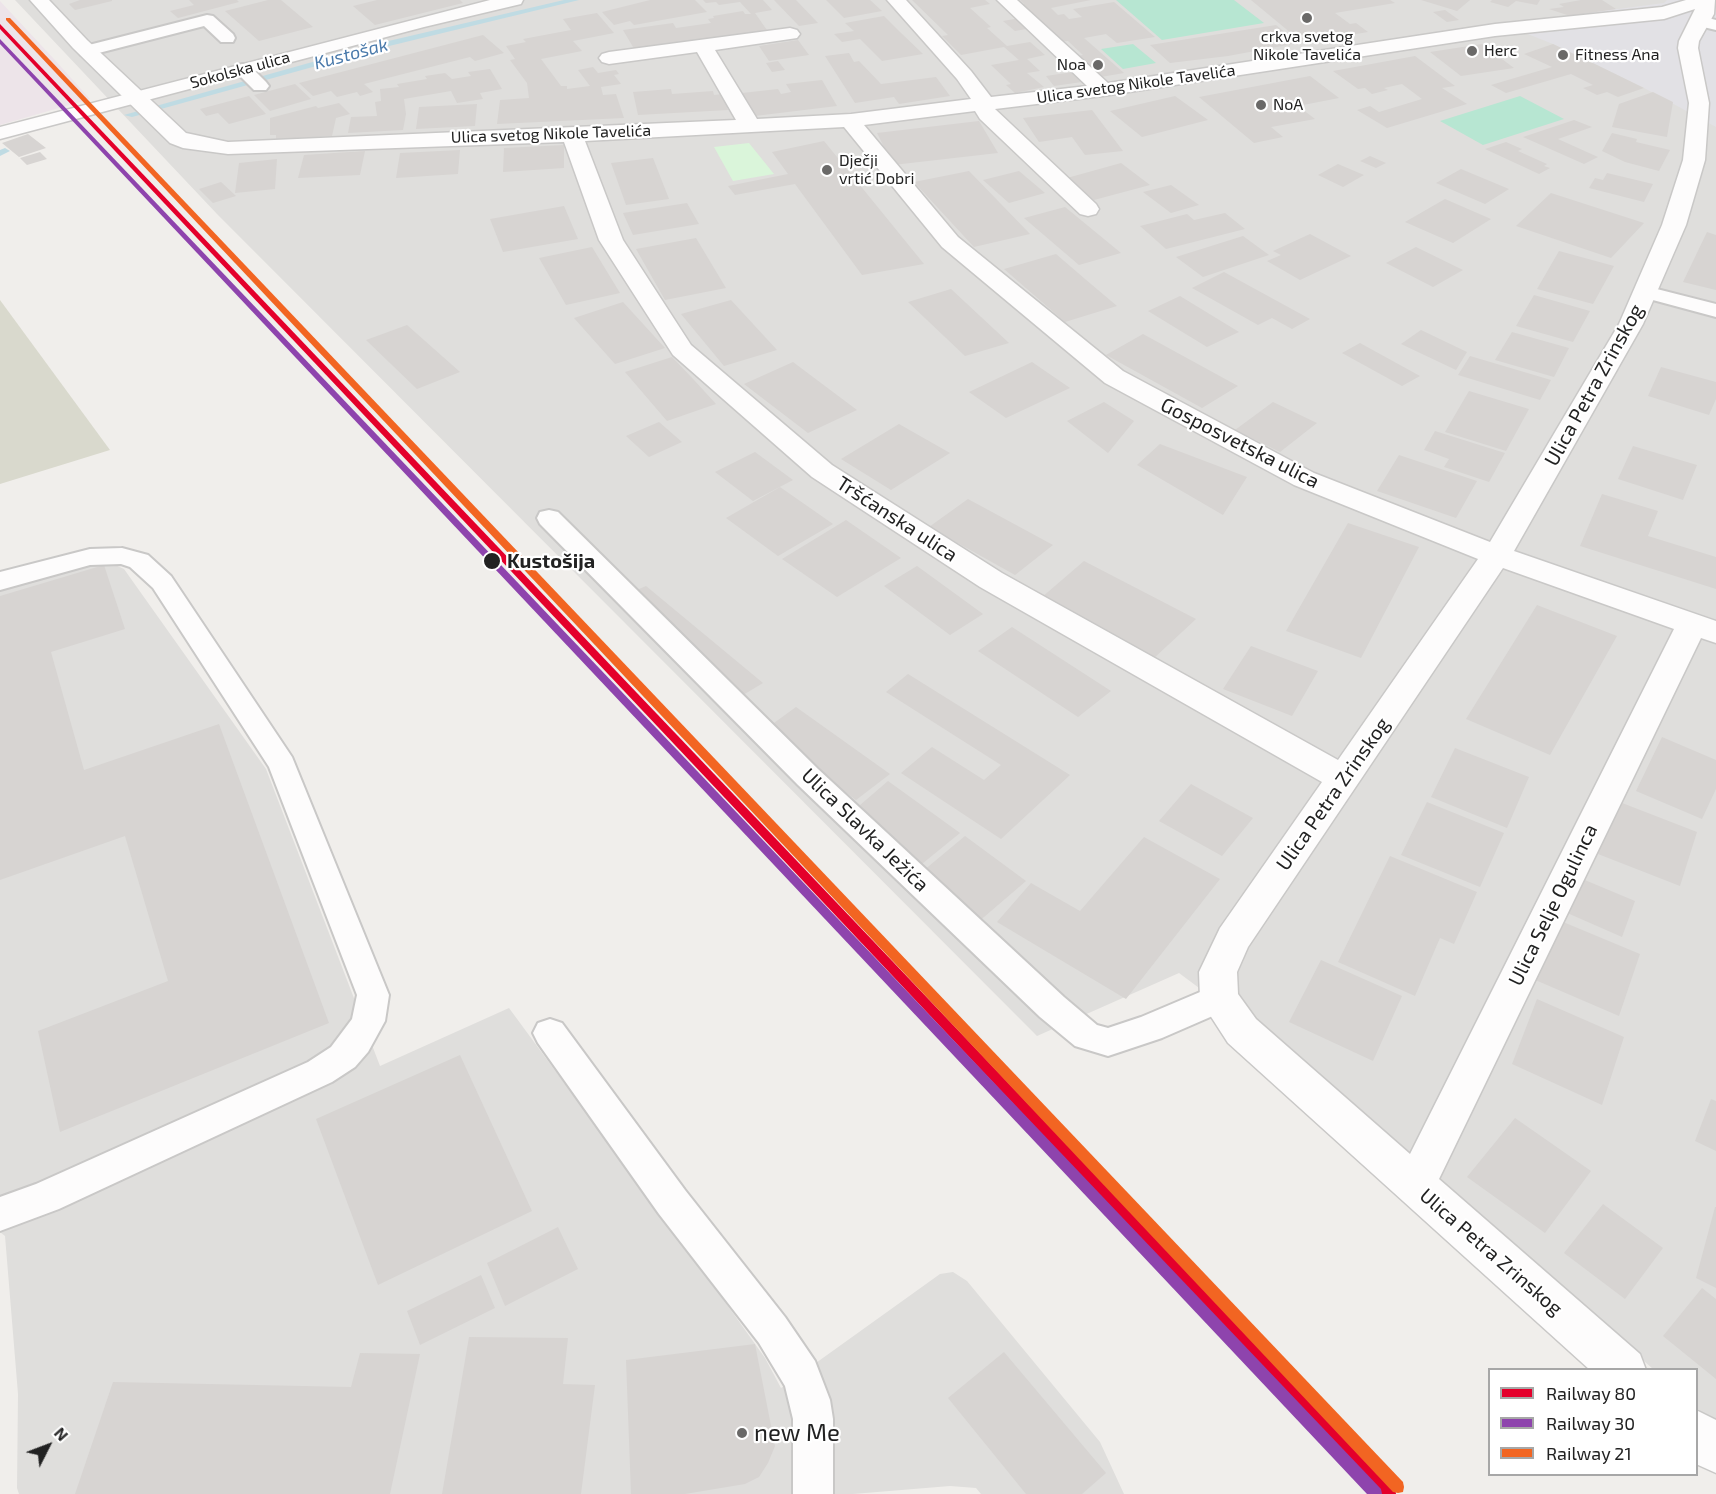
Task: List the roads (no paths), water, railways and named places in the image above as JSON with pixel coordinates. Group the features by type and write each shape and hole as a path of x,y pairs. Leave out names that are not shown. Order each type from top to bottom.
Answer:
{"street":[{"name":"Ulica svetog Nikole Tavelića","path":"39,0 142,105 182,140 228,148 572,135 851,120 1103,90 1392,45 1614,18"},
{"name":"Sokolska ulica","path":"0,133 142,105 252,79 514,0"},
{"path":"896,0 964,75 984,105 987,115 1088,209"},
{"path":"1006,0 1103,90"},
{"path":"1706,0 1708,23 1689,41 1651,23 1614,18 1677,10 1706,0"},
{"path":"609,58 790,34"},
{"name":"Ulica Petra Zrinskog","path":"1622,1368 1242,1031 1219,998 1218,972 1233,939 1510,535 1631,324 1674,225 1694,160 1699,104 1690,61 1689,41"},
{"path":"704,47 750,125"},
{"name":"Gosposvetska ulica","path":"851,120 950,242 1114,377 1304,479 1496,555 1704,628"},
{"name":"Tršćanska ulica","path":"572,135 611,240 682,350 822,471 991,580 1344,779"},
{"name":"Ulica Selje Ogulinca","path":"1415,1186 1704,628"},
{"path":"1698,1435 1716,1450"}],"lane":[{"path":"87,51 207,20 227,38"},
{"path":"1645,292 1716,311"},
{"name":"Ulica Slavka Ježića","path":"549,518 808,777 1052,1008 1087,1036 1108,1042 1150,1028 1219,998"},
{"path":"0,581 90,557 122,556 139,561 162,582 282,765 373,995 368,1022 356,1042 343,1057 320,1072 46,1197 0,1214"},
{"path":"550,1033 672,1202 772,1330 801,1375 810,1400 813,1419 813,1494"}],"waterway":[{"name":"Kustošak","path":"129,115 383,45 575,0"},
{"name":"Kustošak","path":"0,153 5,151"}],"rail line":[{"name":"21","path":"8,19 1398,1487"},
{"name":"80","path":"0,26 1390,1494"},
{"name":"30","path":"0,41 1376,1494"}],"place":[{"name":"crkva svetog Nikole Tavelića","path":"1307,18"},
{"name":"Herc","path":"1472,51"},
{"name":"Fitness Ana","path":"1563,55"},
{"name":"Noa","path":"1098,65"},
{"name":"NoA","path":"1261,105"},
{"name":"Dječji vrtić Dobri","path":"827,170"},
{"name":"Kustošija","path":"492,561"},
{"name":"new Me","path":"742,1433"}]}
